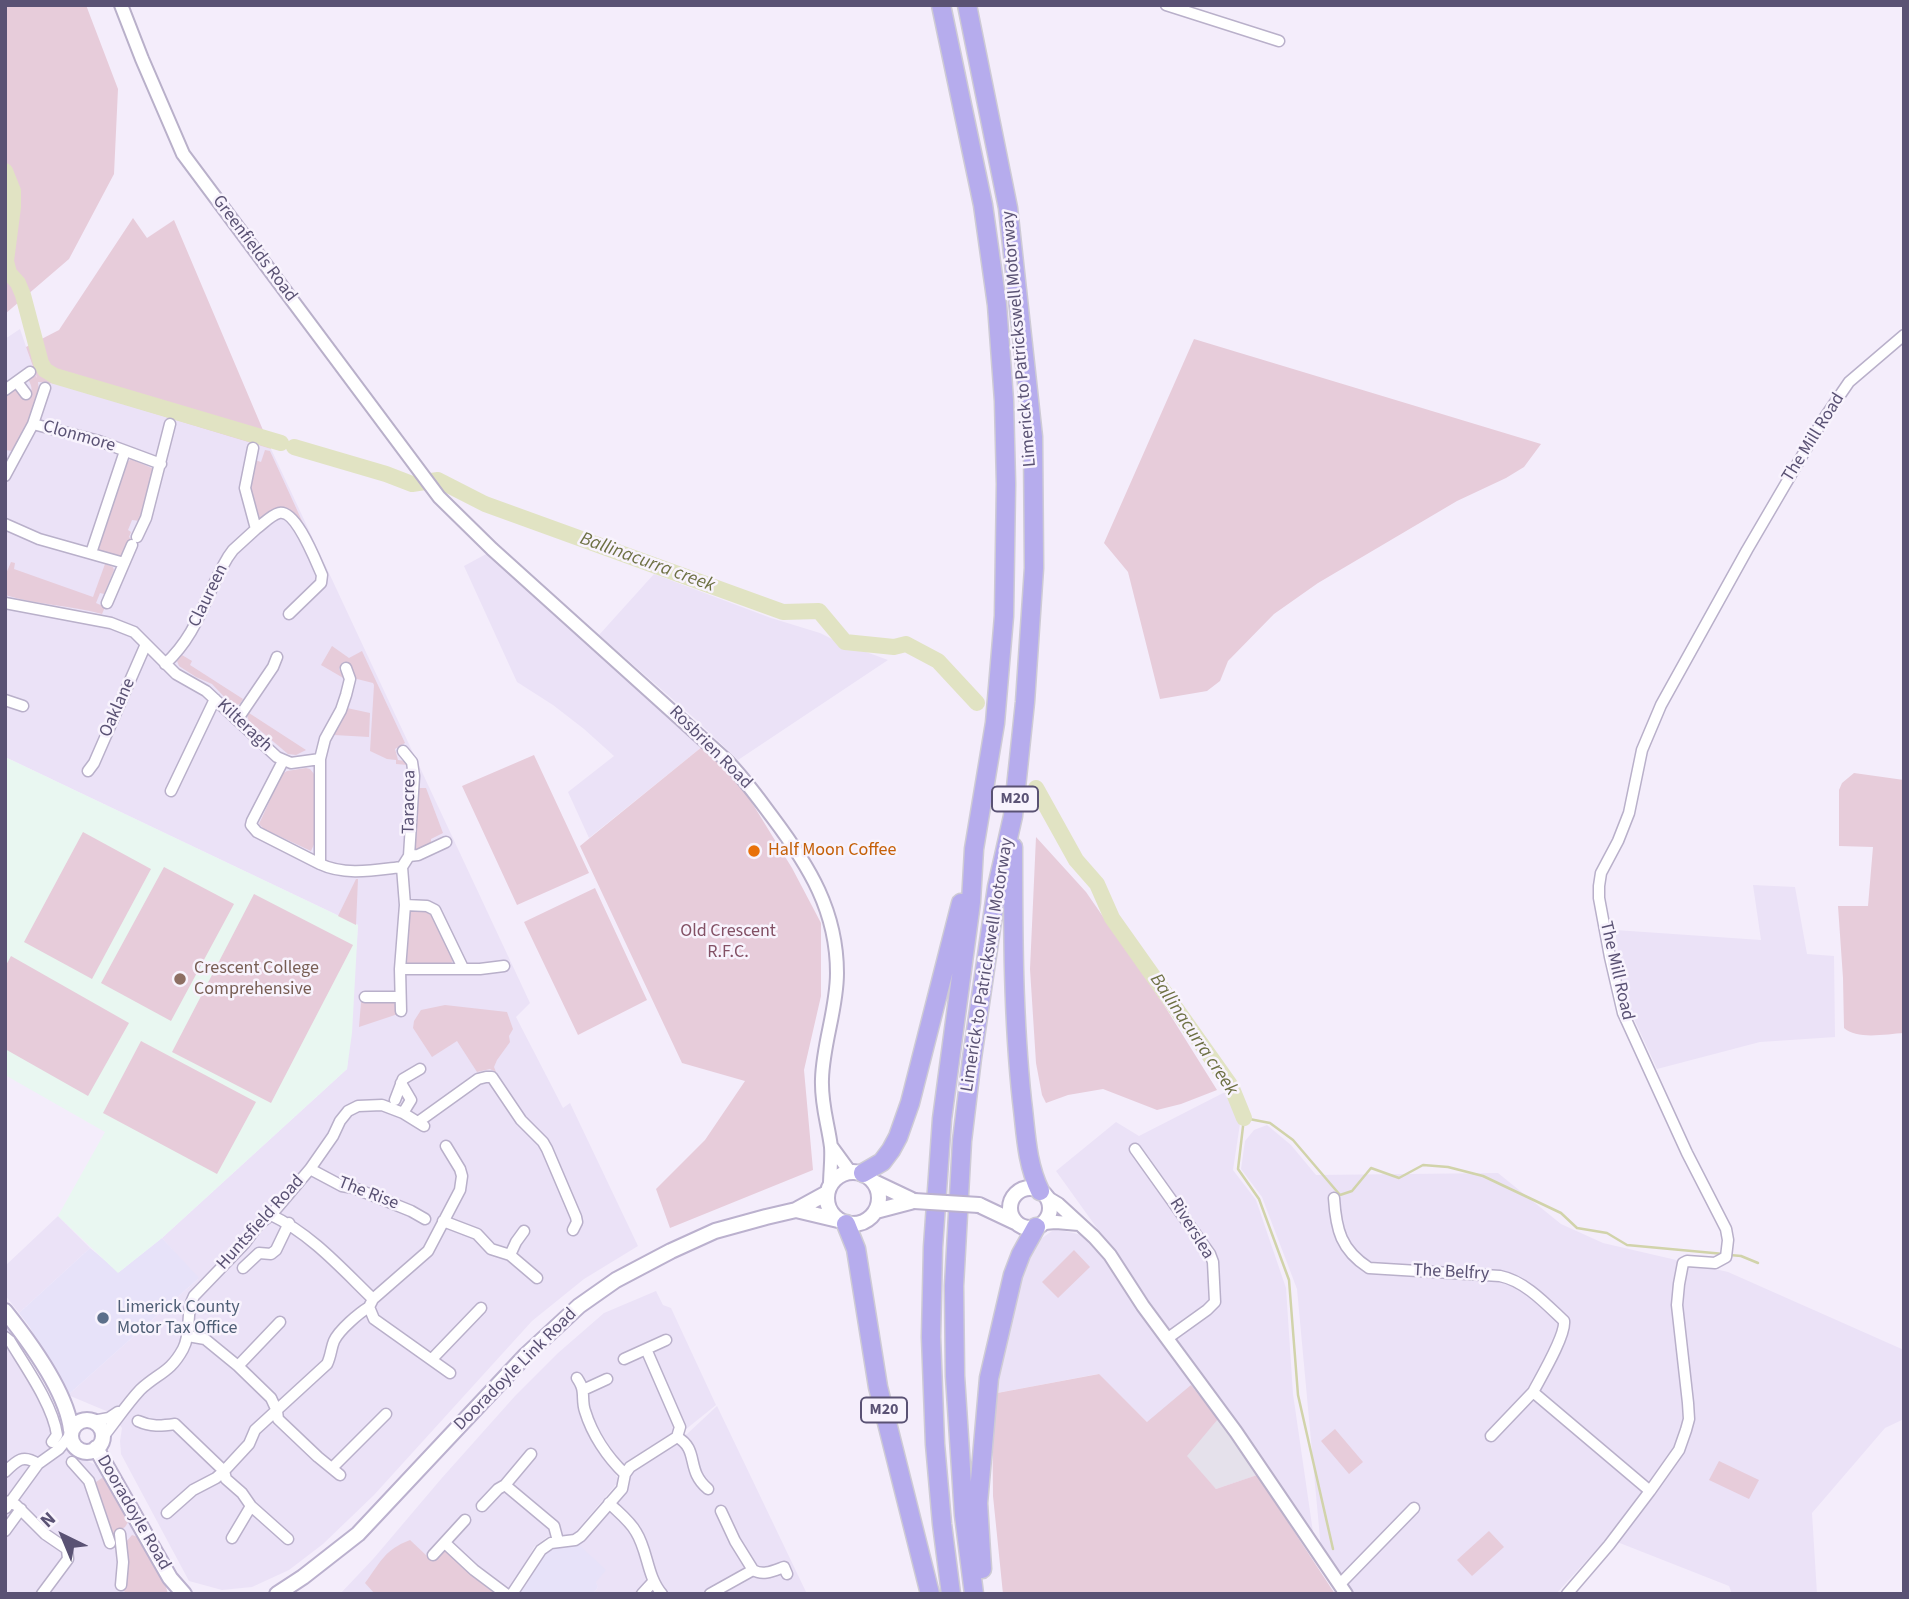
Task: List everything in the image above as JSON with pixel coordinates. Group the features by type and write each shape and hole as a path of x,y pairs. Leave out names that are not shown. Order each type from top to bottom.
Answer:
{"highway":[{"name":"Limerick to Patrickswell Motorway","path":"941,5 983,205 997,305 1004,401 1006,484 1004,615 995,723 974,849 971,902 942,1119 933,1247 931,1337 935,1444 951,1594"},
{"name":"Limerick to Patrickswell Motorway","path":"967,5 1008,208 1033,437 1034,568 1026,702 1013,816 997,887 962,1141 954,1286 955,1376 958,1448 974,1594"},
{"name":"M20","path":"1013,816 1013,971 1019,1073 1028,1160 1044,1195"},
{"name":"M20","path":"863,1176 882,1162 898,1137 923,1052 974,849"},
{"name":"M20","path":"842,1222 856,1249 878,1387 930,1594"},
{"path":"985,1594 978,1503 989,1378 1013,1275 1021,1254 1040,1225"}],"main road":[{"path":"863,1176 880,1196 876,1211 863,1223 842,1222 828,1208 828,1189 842,1174 863,1176 914,1201"},
{"path":"979,1205 1025,1227 1040,1225 1050,1212 1044,1195 1029,1188 1018,1193 1010,1209 1015,1222"},
{"name":"Dooradoyle Link Road","path":"277,1594 358,1534 526,1355 579,1306 616,1280 671,1251 715,1231 796,1210 828,1189"},
{"path":"876,1211 914,1201 979,1205 1014,1197"},
{"name":"Dooradoyle Link Road","path":"796,1210 842,1222"},
{"path":"5,1311 33,1349 67,1408 72,1437 83,1451 92,1451 100,1443 100,1426 67,1408"},
{"path":"72,1437 77,1423 90,1420"},
{"name":"Dooradoyle Road","path":"100,1443 98,1474 140,1524 170,1578 184,1594"},
{"name":"Dooradoyle Road","path":"170,1578 173,1594"}],"street":[{"name":"Greenfields Road","path":"121,5 183,154 421,473"},
{"path":"1166,5 1279,41"},
{"name":"The Mill Road","path":"1567,1594 1609,1545 1678,1450 1689,1419 1677,1305 1684,1263 1720,1261 1726,1255 1728,1240 1726,1229 1687,1153 1626,1021 1599,898 1601,873 1629,813 1642,750 1661,705 1747,550 1849,382 1904,335"},
{"path":"5,390 30,372"},
{"path":"17,382 26,394"},
{"path":"5,476 9,458 33,424 46,388"},
{"name":"Clonmore","path":"33,424 99,441 161,464"},
{"path":"107,603 146,518 170,424"},
{"path":"253,447 244,488 256,529 280,512 286,513 297,524 322,575 321,583 289,614"},
{"name":"Clonmore","path":"91,553 125,451"},
{"name":"Rosbrien Road","path":"421,473 451,509 492,549 726,760 782,830 813,876 827,912 836,950 838,975 822,1076 822,1108 831,1146 828,1189"},
{"path":"5,524 40,540 124,563"},
{"name":"Claureen","path":"164,664 178,652 187,639 228,557 256,529"},
{"name":"Kilteragh","path":"5,603 111,624 134,632 164,664 206,691 283,761 299,763 320,759"},
{"name":"Oaklane","path":"88,771 94,763 146,644"},
{"path":"237,720 277,657"},
{"path":"320,864 320,759 326,738 346,695 349,680 346,668"},
{"path":"171,791 215,699"},
{"path":"5,700 23,706"},
{"name":"Taracrea","path":"402,867 409,856 414,776 412,762 403,751"},
{"path":"283,761 252,821 251,825 257,832 331,868 353,872 402,867 405,905 400,969 401,1011"},
{"name":"Taracrea","path":"409,856 418,855 446,842"},
{"path":"405,905 427,906 435,910 463,968"},
{"path":"400,969 483,969 504,966"},
{"path":"365,996 400,997"},
{"path":"395,1100 401,1083 420,1069"},
{"name":"Huntsfield Road","path":"100,1443 122,1410 142,1388 173,1365 188,1336 194,1296 310,1169 340,1121 353,1108 382,1105 421,1124 478,1079 492,1077 521,1120 547,1149 576,1217 573,1230"},
{"path":"401,1083 411,1100 403,1113"},
{"path":"167,1513 193,1490 224,1471 249,1444 255,1430 327,1364 335,1339 359,1313 428,1251 460,1190 460,1169 446,1146"},
{"name":"Rosbrien Road","path":"831,1146 863,1176"},
{"name":"Riverslea","path":"1135,1149 1188,1221 1213,1262 1215,1302 1168,1338"},
{"name":"The Rise","path":"310,1169 342,1186 354,1188 425,1219"},
{"path":"1044,1195 1111,1255 1143,1306 1241,1438 1343,1589 1414,1508"},
{"name":"The Belfry","path":"1334,1198 1336,1222 1341,1237 1356,1260 1369,1268 1511,1278 1539,1298 1564,1321 1565,1326 1533,1392 1492,1436"},
{"path":"271,1214 306,1236 371,1303 374,1319 450,1373"},
{"path":"443,1221 477,1234 491,1250 510,1255 537,1278"},
{"path":"1040,1225 1056,1222 1079,1224"},
{"path":"243,1268 259,1253 271,1254 276,1250 289,1223"},
{"path":"510,1255 524,1231"},
{"path":"432,1359 481,1308"},
{"path":"238,1366 280,1322"},
{"path":"188,1336 205,1339 238,1366 271,1398 278,1419 336,1471 386,1414"},
{"path":"5,1337 34,1381 52,1418 57,1434 55,1445"},
{"path":"624,1359 666,1340"},
{"path":"512,1594 541,1550 551,1543 575,1540 581,1536 624,1486 625,1474 641,1458 677,1437 680,1427 646,1349"},
{"path":"577,1378 583,1390 585,1411 603,1448 625,1474"},
{"path":"583,1390 607,1379"},
{"path":"1533,1392 1650,1491"},
{"path":"52,1418 67,1408"},
{"name":"Huntsfield Road","path":"90,1420 109,1418 122,1410"},
{"path":"138,1421 145,1425 175,1424 224,1471 226,1479 242,1493 251,1506 288,1539"},
{"path":"6,1504 55,1445 72,1437"},
{"path":"677,1437 688,1445 696,1477 708,1489"},
{"path":"482,1506 505,1485 531,1454"},
{"path":"5,1472 25,1458 38,1464"},
{"path":"72,1462 98,1474 110,1541 140,1524"},
{"path":"505,1485 554,1526 558,1541"},
{"path":"609,1503 636,1532 645,1551 653,1582 662,1594"},
{"path":"6,1504 16,1505 45,1534 67,1549 68,1559 42,1594"},
{"path":"232,1538 251,1506"},
{"path":"5,1531 21,1509"},
{"path":"721,1511 753,1570"},
{"path":"433,1555 465,1520"},
{"path":"120,1534 123,1562 121,1586"},
{"path":"445,1543 474,1570 506,1594"},
{"path":"710,1594 753,1570 768,1573 784,1567 787,1574"},
{"path":"642,1594 653,1582"}],"shaded area":[{"path":"20,329 38,382 57,384 271,449 530,1003 516,1017 563,1108 570,1103 638,1246 584,1279 532,1321 374,1495 323,1544 289,1570 252,1587 222,1590 189,1581 121,1454 122,1428 111,1413 68,1395 198,1279 162,1238 347,1069 358,925 5,757 5,339"},
{"path":"488,553 703,746 589,838 568,792 614,756 553,705 517,682 464,566"},
{"path":"654,574 888,660 738,760 599,635"},
{"name":"Crescent College Comprehensive","path":"5,757 358,925 352,1033 347,1069 162,1238 118,1273 58,1216 105,1132 5,1075"},
{"path":"1753,885 1795,887 1807,954 1834,956 1835,1037 1760,1042 1657,1069 1629,1008 1615,930 1761,940"},
{"path":"1229,1090 1241,1117 1233,1170 1256,1200 1286,1288 1293,1394 1314,1539 1241,1429 1056,1171 1116,1122 1139,1136"},
{"path":"1267,1125 1291,1145 1316,1175 1498,1173 1561,1224 1603,1243 1728,1272 1904,1350 1904,1419 1885,1428 1812,1513 1817,1594 1732,1594 1729,1586 1607,1538 1556,1594 1353,1594 1321,1549 1297,1289 1262,1197 1241,1169 1245,1141 1254,1130"},
{"path":"58,1216 90,1248 19,1313 5,1295 5,1266"},
{"path":"1055,1229 1082,1235 1110,1262 1135,1305 1257,1475 1216,1489 1098,1374 992,1394 1017,1280 1032,1245"},
{"path":"162,1238 199,1278 68,1395 19,1313 90,1248 119,1272"},
{"path":"656,1291 663,1305 671,1308 716,1405 685,1430 669,1435 622,1465 616,1475 619,1481 573,1535 547,1537 534,1547 506,1594 340,1594 515,1396 558,1353 604,1313"},
{"path":"5,1323 54,1405 79,1457 102,1468 168,1594 5,1594"},
{"path":"717,1406 807,1594 593,1594 598,1587 577,1543 632,1469 687,1434"},
{"path":"1218,1419 1257,1475 1216,1489 1186,1456"},
{"path":"577,1543 606,1570 596,1582 598,1587 593,1594 520,1594 545,1554 557,1547"}],"green space":[{"path":"5,5 86,5 118,89 114,174 69,259 5,314"},
{"path":"133,218 147,238 174,220 271,449 57,384 38,382 37,400 31,418 12,451 5,450 5,394 13,389 19,391 26,400 32,390 28,379 34,373 37,378 26,347 59,330"},
{"path":"1194,339 1541,444 1524,467 1457,501 1318,583 1274,614 1228,661 1220,681 1207,691 1160,699 1128,572 1104,543"},
{"path":"265,450 270,451 302,524 287,508 278,508 261,518 255,514 248,485 255,460 261,462"},
{"path":"131,459 154,469 140,521 132,520 128,530 131,532 131,539 122,558 97,549 125,464"},
{"path":"11,562 15,563 14,569 93,597 105,564 113,567 104,594 100,593 96,603 105,607 102,614 5,595 5,576"},
{"path":"332,646 349,658 362,651 405,743 395,749 398,760 405,761 408,765 396,764 396,760 370,751 374,685 353,678 346,662 342,663 339,669 345,679 321,665"},
{"path":"182,655 192,661 190,665 243,699 240,704 233,706 212,684 179,666 177,661"},
{"path":"347,708 370,713 369,737 334,735"},
{"path":"249,713 306,750 296,755 288,754 249,721"},
{"name":"Old Crescent R.F.C.","path":"703,746 749,798 792,868 821,923 821,996 804,1070 813,1170 670,1228 656,1189 705,1140 745,1081 682,1063 580,846"},
{"path":"534,755 589,873 517,905 462,786"},
{"path":"306,768 314,774 315,842 311,851 264,829 259,824 282,774"},
{"path":"1854,773 1904,780 1904,1033 1864,1035 1844,1028 1838,906 1868,906 1873,847 1839,846 1839,790 1842,783"},
{"path":"417,788 426,788 443,833 431,839 431,845 417,851 414,848"},
{"path":"83,832 151,869 92,979 24,942"},
{"path":"1036,837 1086,892 1164,1005 1217,1090 1157,1110 1103,1089 1068,1095 1046,1103 1036,1063 1030,969"},
{"path":"164,867 234,904 171,1021 101,983"},
{"path":"358,879 356,925 338,916"},
{"path":"595,888 647,1000 578,1035 524,922"},
{"path":"254,894 353,945 271,1103 172,1052"},
{"path":"414,910 432,913 454,960 451,963 411,966 407,963 408,917"},
{"path":"11,956 129,1023 88,1096 5,1049 5,967"},
{"path":"391,1001 397,1005 398,1014 359,1027 361,1002"},
{"path":"445,1005 507,1012 513,1029 509,1036 510,1042 494,1067 496,1072 490,1069 477,1072 457,1041 432,1057 413,1028 414,1021 421,1010"},
{"path":"141,1041 256,1102 217,1174 103,1113"},
{"path":"1074,1250 1090,1267 1058,1298 1042,1282"},
{"path":"1099,1374 1147,1422 1191,1385 1218,1419 1187,1456 1216,1489 1257,1475 1335,1594 1003,1594 993,1496 992,1394"},
{"path":"1335,1429 1363,1462 1349,1474 1321,1441"},
{"path":"1719,1461 1759,1480 1749,1499 1709,1480"},
{"path":"105,1476 130,1519 125,1527 111,1535 93,1484"},
{"path":"1489,1531 1504,1547 1472,1576 1457,1560"},
{"path":"132,1535 141,1538 163,1576 168,1594 126,1594 122,1587 128,1565 126,1542"},
{"path":"410,1540 427,1556 445,1549 500,1594 375,1594 365,1583 389,1552"}],"waterway":[{"name":"Ballinacurra creek","path":"5,171 13,191 6,261 9,273 18,283 23,295 45,370 55,376 281,443"},
{"name":"Ballinacurra creek","path":"294,447 412,484 438,480 485,504 783,612 819,611 845,642 894,647 906,644 938,661 977,703"},
{"name":"Ballinacurra creek","path":"1036,788 1076,860 1097,884 1112,918 1231,1086 1244,1118"},
{"path":"1333,1549 1298,1395 1289,1280 1259,1199 1238,1169 1244,1118 1270,1123 1293,1140 1340,1195 1352,1191 1371,1168 1399,1178 1423,1165 1448,1167 1483,1176 1561,1213 1577,1228 1607,1233 1627,1245 1724,1254"},
{"path":"1730,1255 1758,1263"}],"place":[{"name":"Half Moon Coffee","path":"754,851"},
{"name":"Crescent College Comprehensive","path":"180,979"},
{"name":"Limerick County Motor Tax Office","path":"103,1318"}]}
